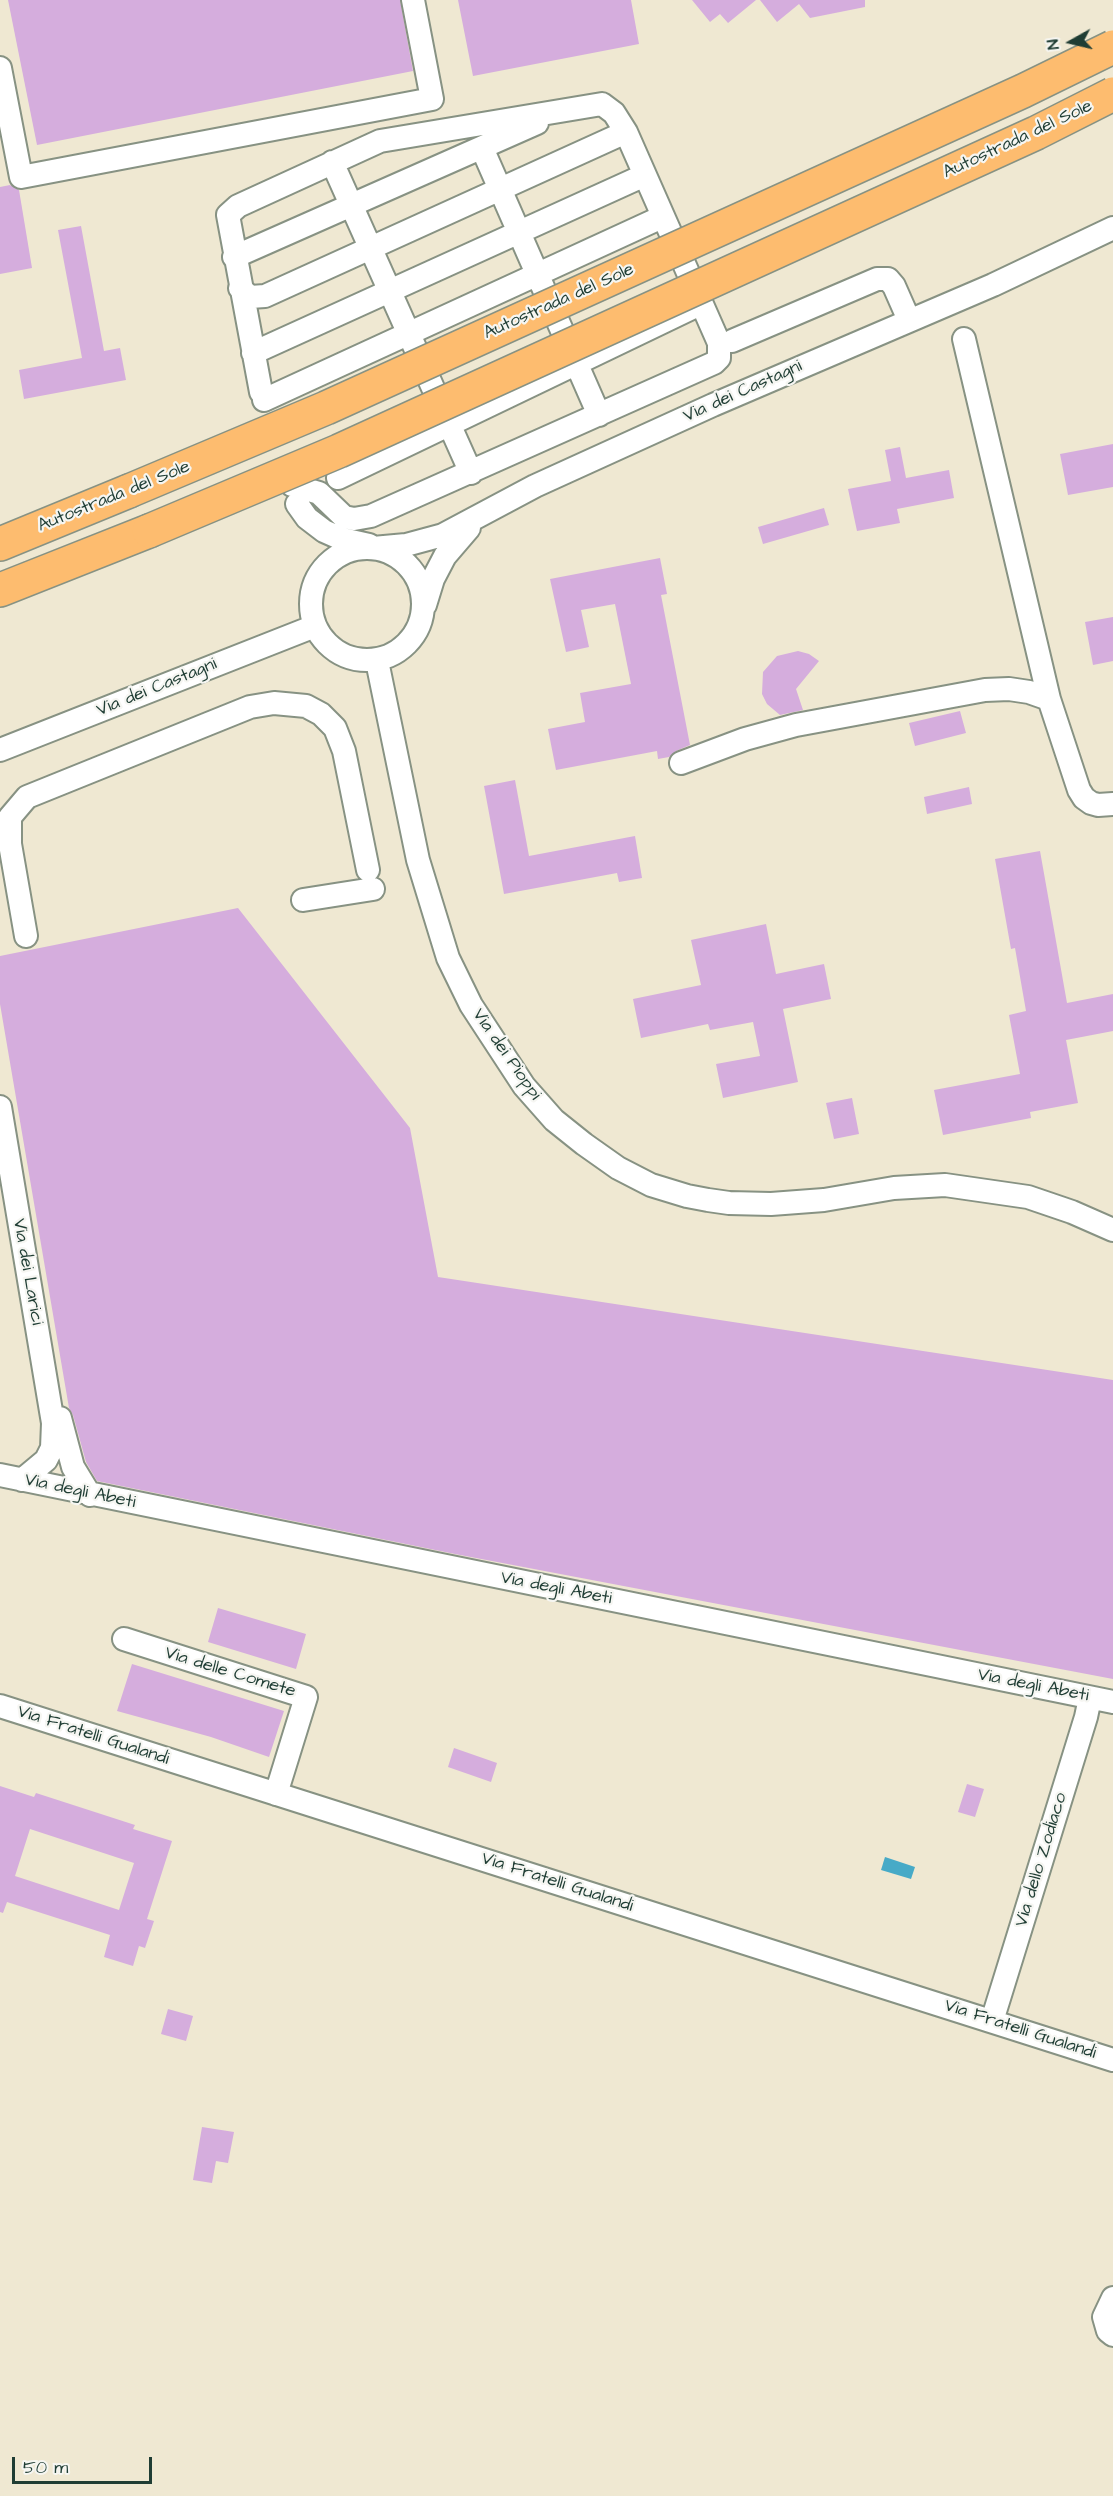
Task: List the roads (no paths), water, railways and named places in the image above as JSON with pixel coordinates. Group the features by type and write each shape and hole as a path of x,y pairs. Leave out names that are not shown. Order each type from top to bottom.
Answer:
{"highway":[{"name":"Autostrada del Sole","path":"0,544 326,408 1001,101 1113,47"},
{"name":"Autostrada del Sole","path":"0,590 149,531 349,446 1036,133 1113,94"}],"street":[{"path":"0,68 21,177 432,99 412,0"},
{"path":"423,615 424,596 418,578 407,563 378,547 333,536 316,525 295,495 319,493 334,510 344,517 354,519 380,513 714,363 719,358 719,343 626,132 614,113 602,104 380,141 238,206 228,215 234,257 262,396 407,334 662,217"},
{"path":"234,257 569,110"},
{"path":"240,288 250,297 265,296 626,132"},
{"path":"482,148 599,415"},
{"path":"332,162 471,473"},
{"path":"253,353 645,175"},
{"name":"Via dei Castagni","path":"0,750 315,626 311,610 311,594 316,579 324,568 346,552 406,545 443,535 535,486 713,405 993,285 1113,228"},
{"path":"732,341 877,279 888,279 894,286 909,320"},
{"path":"338,478 700,304"},
{"path":"964,339 1049,699 1079,790 1084,798 1092,803 1113,804"},
{"path":"315,626 325,642 340,654 358,660 377,661 393,655 407,645 417,632 433,579 445,556 462,534 492,510"},
{"name":"Via dei Pioppi","path":"377,661 418,860 448,958 471,1005 524,1086 554,1120 584,1144 618,1168 651,1185 687,1197 729,1203 771,1204 824,1200 894,1188 945,1185 1028,1197 1072,1212 1113,1230"},
{"path":"681,763 736,742 779,729 984,690 1019,690 1049,699"},
{"path":"26,936 10,844 10,817 27,797 250,707 274,703 306,706 321,714 335,728 344,751 371,880 303,900"},
{"name":"Via dei Larici","path":"0,1107 53,1424 52,1448 46,1460 38,1468 41,1484"},
{"name":"Via dei Larici","path":"43,1365 73,1467 90,1495"},
{"path":"41,1484 51,1481 59,1474 65,1462 67,1443"},
{"name":"Via degli Abeti","path":"0,1474 90,1495 1113,1702"},
{"name":"Via delle Comete","path":"124,1640 306,1697 276,1794"},
{"name":"Via dello Zodiaco","path":"992,2021 1090,1698"},
{"name":"Via Fratelli Gualandi","path":"0,1706 1113,2060"},
{"path":"1113,2298 1104,2317 1108,2331 1113,2336"}],"water":[{"path":"885,1857 915,1867 911,1879 881,1870"}]}
